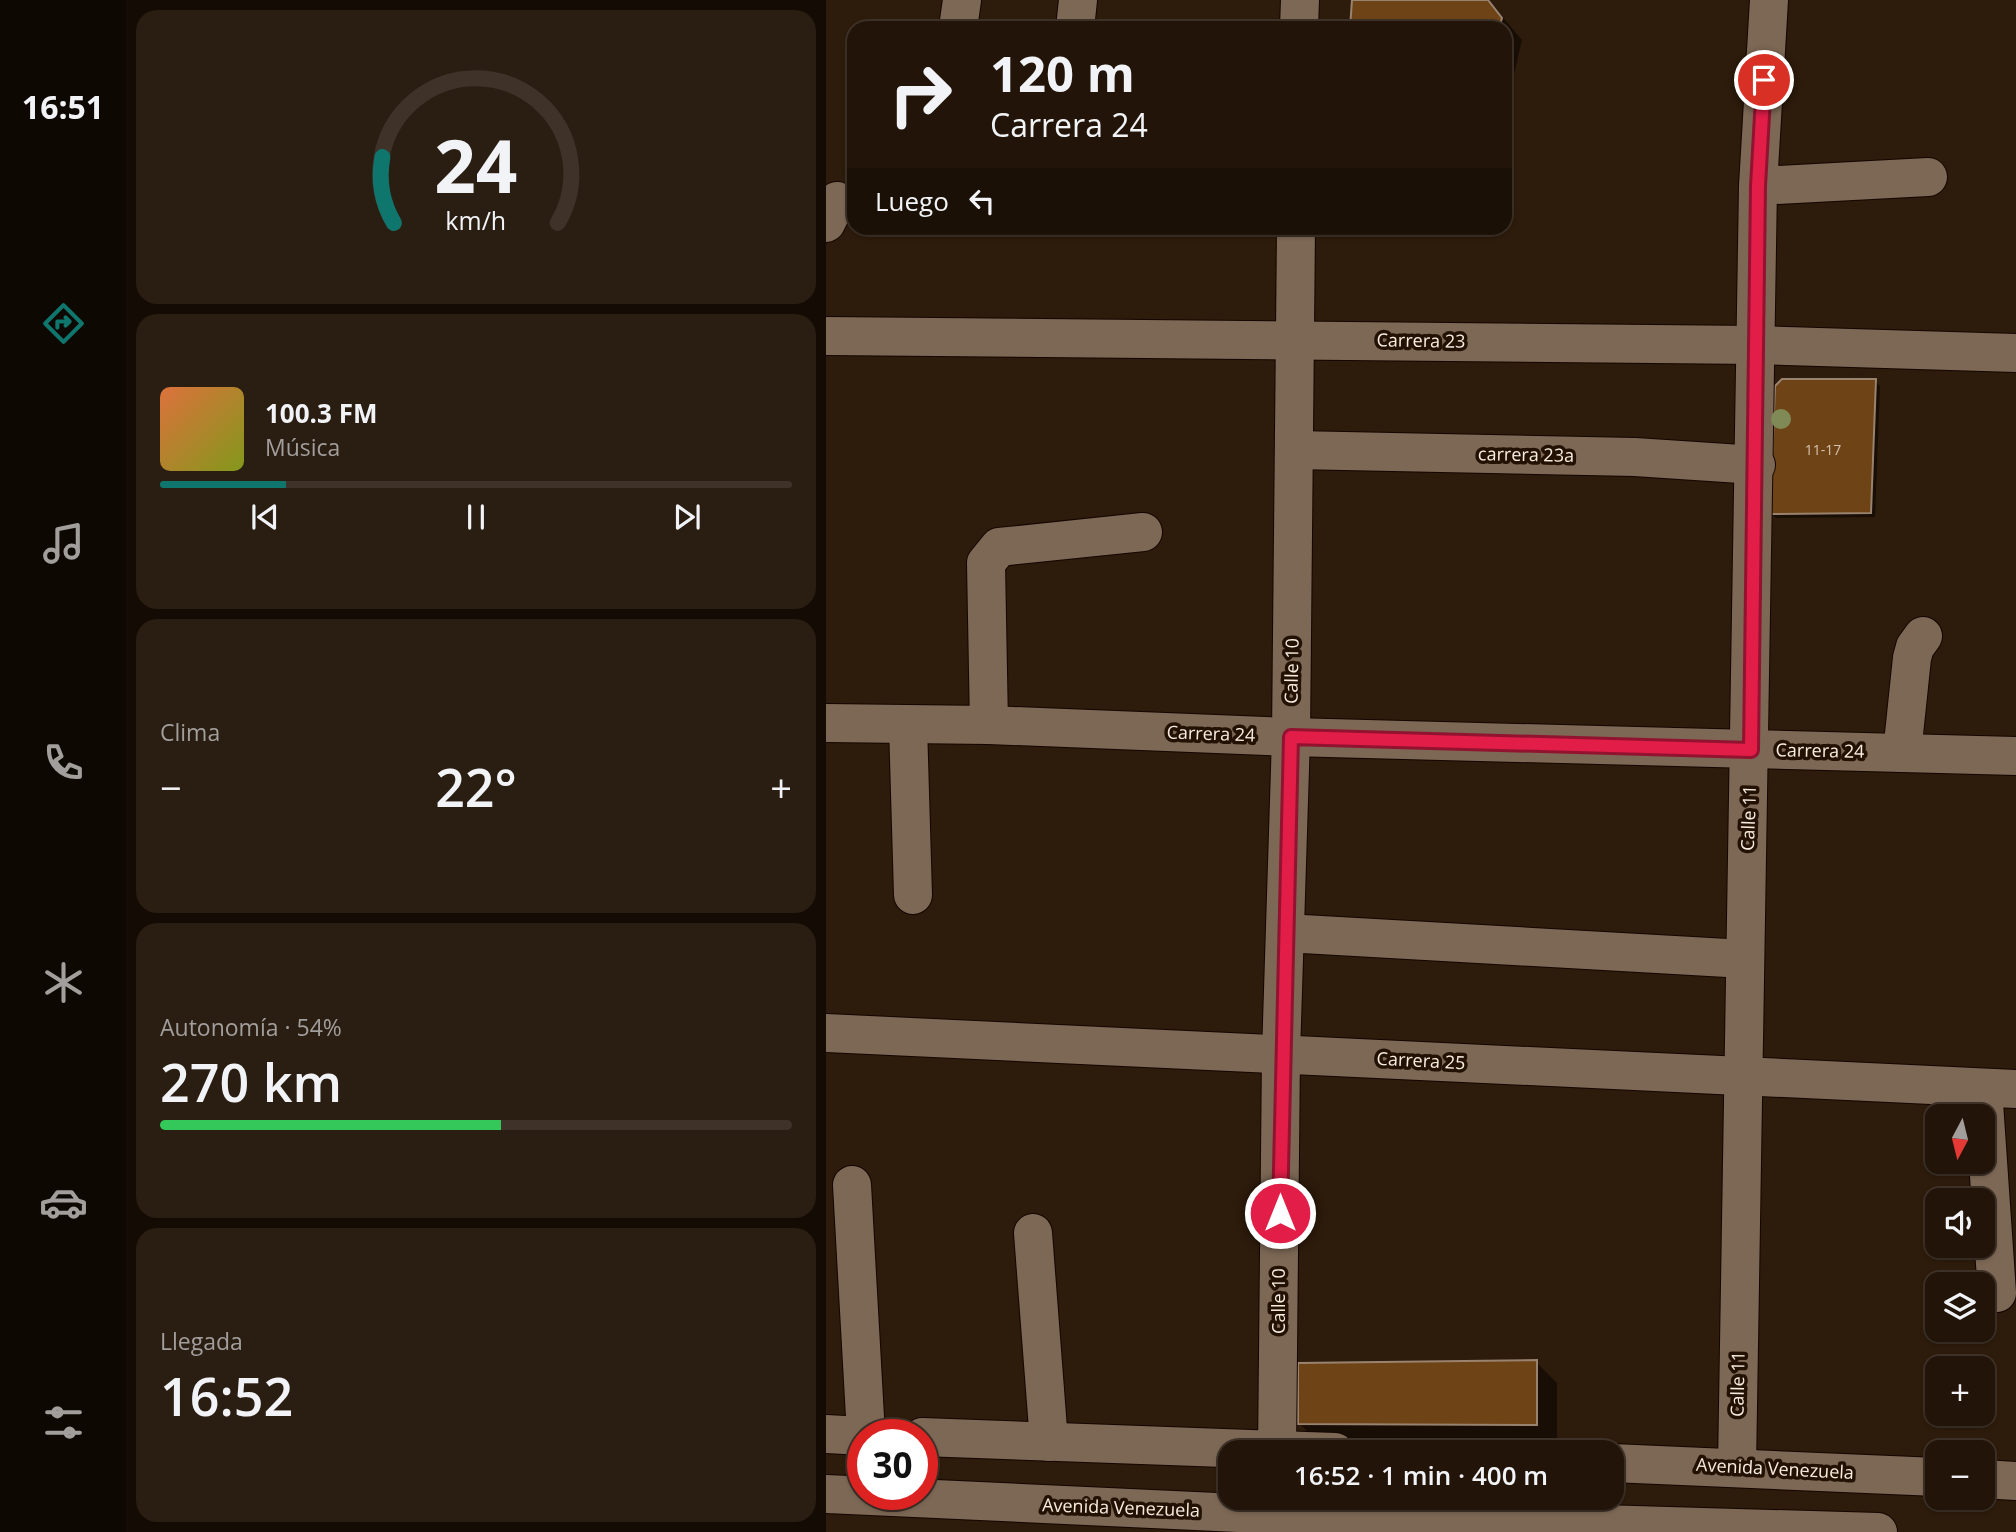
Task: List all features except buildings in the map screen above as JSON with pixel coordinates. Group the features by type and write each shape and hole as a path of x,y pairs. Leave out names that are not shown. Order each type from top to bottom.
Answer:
{"street":[{"path":"959,21 962,0"},
{"path":"1076,21 1079,0"},
{"path":"1300,0 1300,21"},
{"name":"Calle 11","path":"1737,1467 1742,1076 1756,465 1758,186 1769,0"},
{"path":"1758,186 1928,177"},
{"name":"Calle 10","path":"1278,1440 1281,1054 1291,737 1296,235"},
{"name":"Carrera 23","path":"826,336 1756,345 2016,353"},
{"name":"carrera 23a","path":"1295,450 1635,457 1756,465"},
{"path":"989,725 986,563 999,547 1143,532"},
{"path":"1902,753 1912,658 1915,647 1923,636"},
{"name":"Carrera 24","path":"826,723 989,725 1291,737 2016,755"},
{"path":"908,725 913,894"},
{"path":"1285,933 1745,959"},
{"name":"Carrera 25","path":"826,1033 1999,1088"},
{"path":"1997,1293 1999,1088"},
{"path":"852,1185 863,1419"},
{"path":"1033,1233 1049,1441"},
{"path":"826,1434 847,1435"},
{"path":"938,1438 1218,1448"},
{"name":"Avenida Venezuela","path":"1624,1463 1925,1476"},
{"path":"1995,1480 2016,1481"},
{"name":"Avenida Venezuela","path":"826,1494 1427,1519 1878,1532"},
{"path":"1409,1510 1427,1519"}],"route":[{"path":"1280,1213 1281,1054 1291,737 1751,750 1758,186 1764,80"}]}
